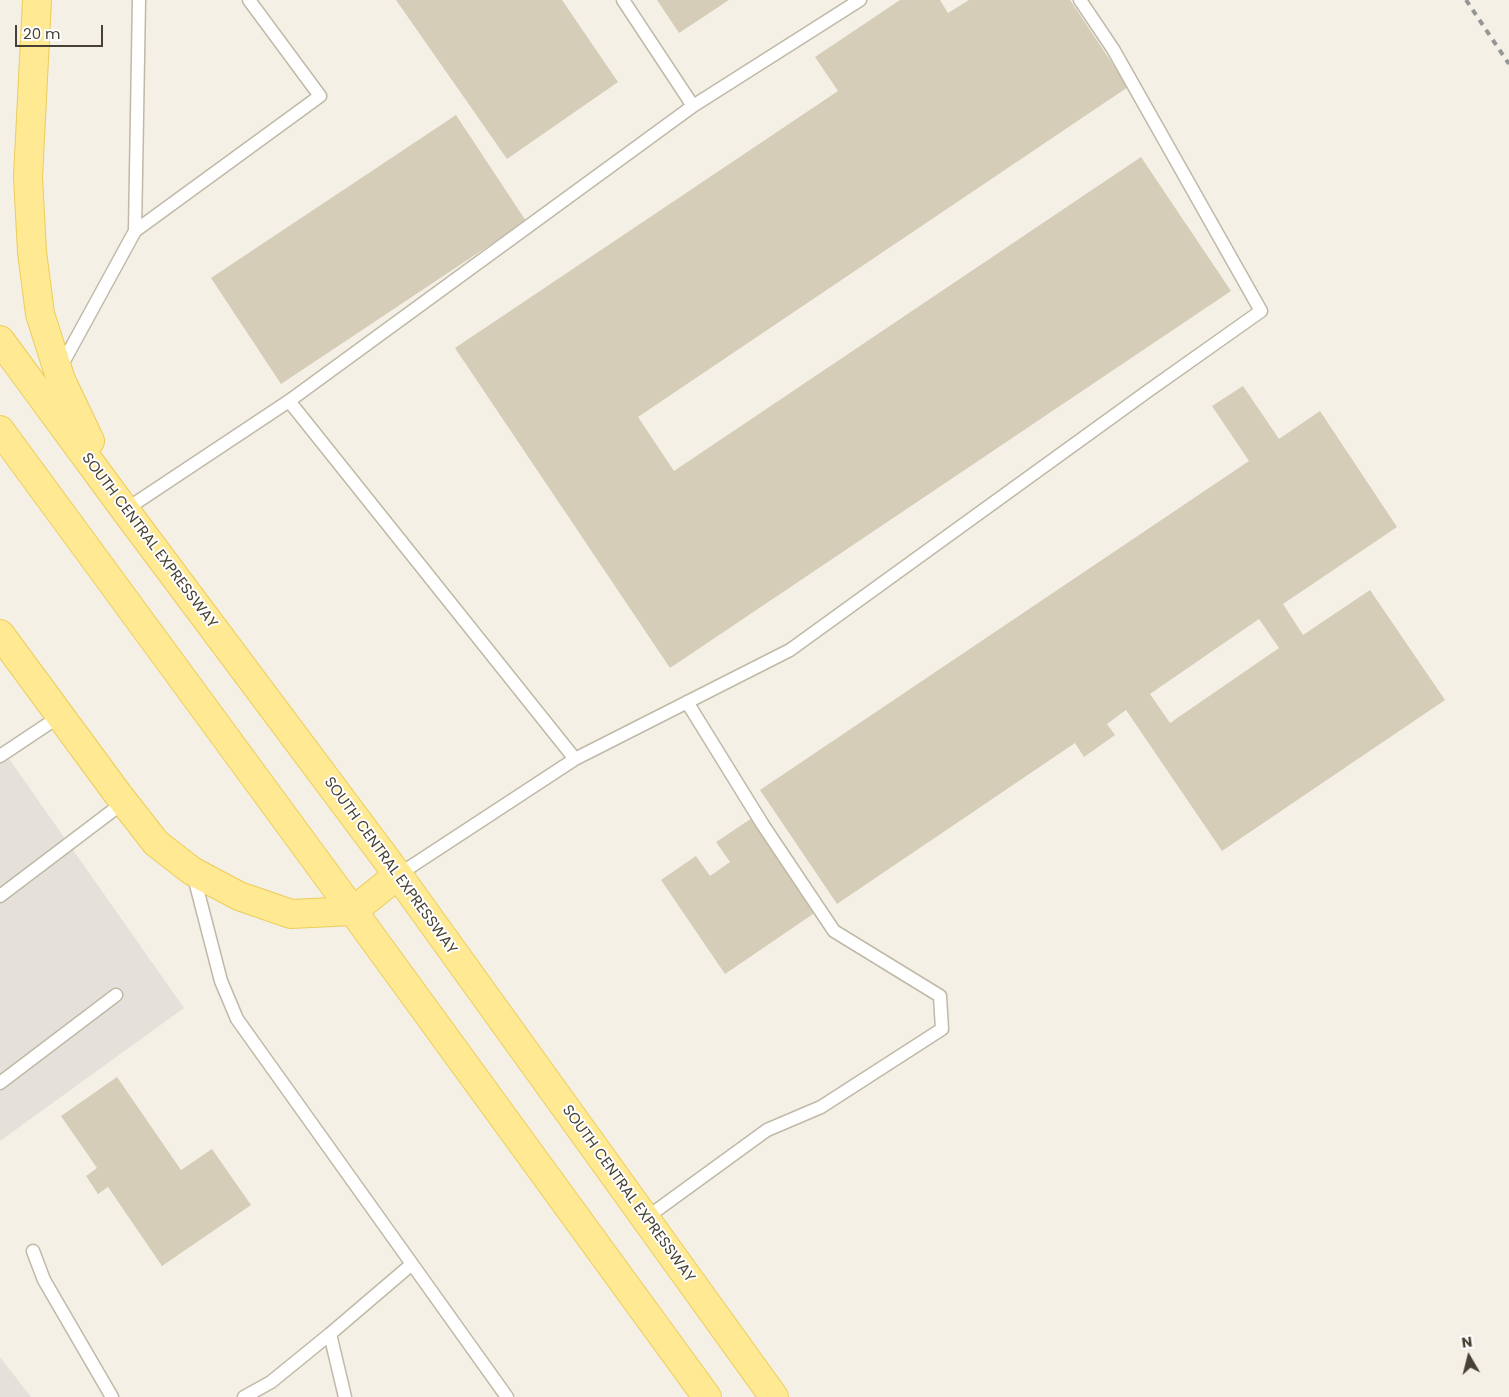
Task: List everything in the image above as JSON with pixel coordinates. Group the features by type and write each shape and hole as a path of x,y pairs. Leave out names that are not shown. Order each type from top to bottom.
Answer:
{"main road":[{"path":"38,0 28,177 32,252 40,314 61,380 123,506"},
{"name":"SOUTH CENTRAL EXPRESSWAY","path":"0,340 398,875 774,1397"},
{"path":"0,430 707,1397"},
{"path":"0,634 156,843 192,870 239,896 291,914 353,911 398,875"}],"lane":[{"path":"135,231 139,0"},
{"path":"58,372 135,231 320,96 249,0"},
{"path":"623,0 693,106"},
{"path":"123,506 289,401 693,106 860,0"},
{"path":"398,875 575,759 790,650 1261,311 1113,49 1080,0"},
{"path":"289,401 575,759"},
{"path":"646,1218 768,1130 821,1107 942,1029 940,996 834,931 763,825 687,702"},
{"path":"0,756 60,716"},
{"path":"0,896 124,802"},
{"path":"192,870 220,981 237,1020 507,1397"},
{"path":"0,1084 116,995"},
{"path":"32,1251 44,1280 112,1397"},
{"path":"244,1397 271,1382 412,1264"},
{"path":"330,1334 345,1397"}],"shaded area":[{"path":"0,746 184,1008 0,1141"},
{"path":"0,1357 31,1397 0,1397"}],"building":[{"path":"396,0 562,0 618,82 507,159"},
{"path":"657,0 729,0 679,33"},
{"path":"900,0 940,0 948,13 969,0 1070,0 1128,87 638,417 674,471 1141,157 1231,291 670,668 455,348 838,91 815,57"},
{"path":"456,115 526,221 281,384 211,278"},
{"path":"1243,386 1279,439 1320,411 1397,527 1283,604 1303,635 1370,590 1445,700 1222,851 1126,710 1107,724 1115,735 1084,757 1075,743 837,904 760,790 1249,461 1212,406","holes":["1259,619 1279,648 1170,723 1150,694"]},
{"path":"752,818 816,912 725,974 661,880 696,856 710,876 730,862 716,842"},
{"path":"117,1077 181,1170 212,1149 251,1205 162,1266 108,1187 98,1194 86,1176 97,1168 61,1116"}],"railway":[{"path":"1466,0 1509,64"}]}
